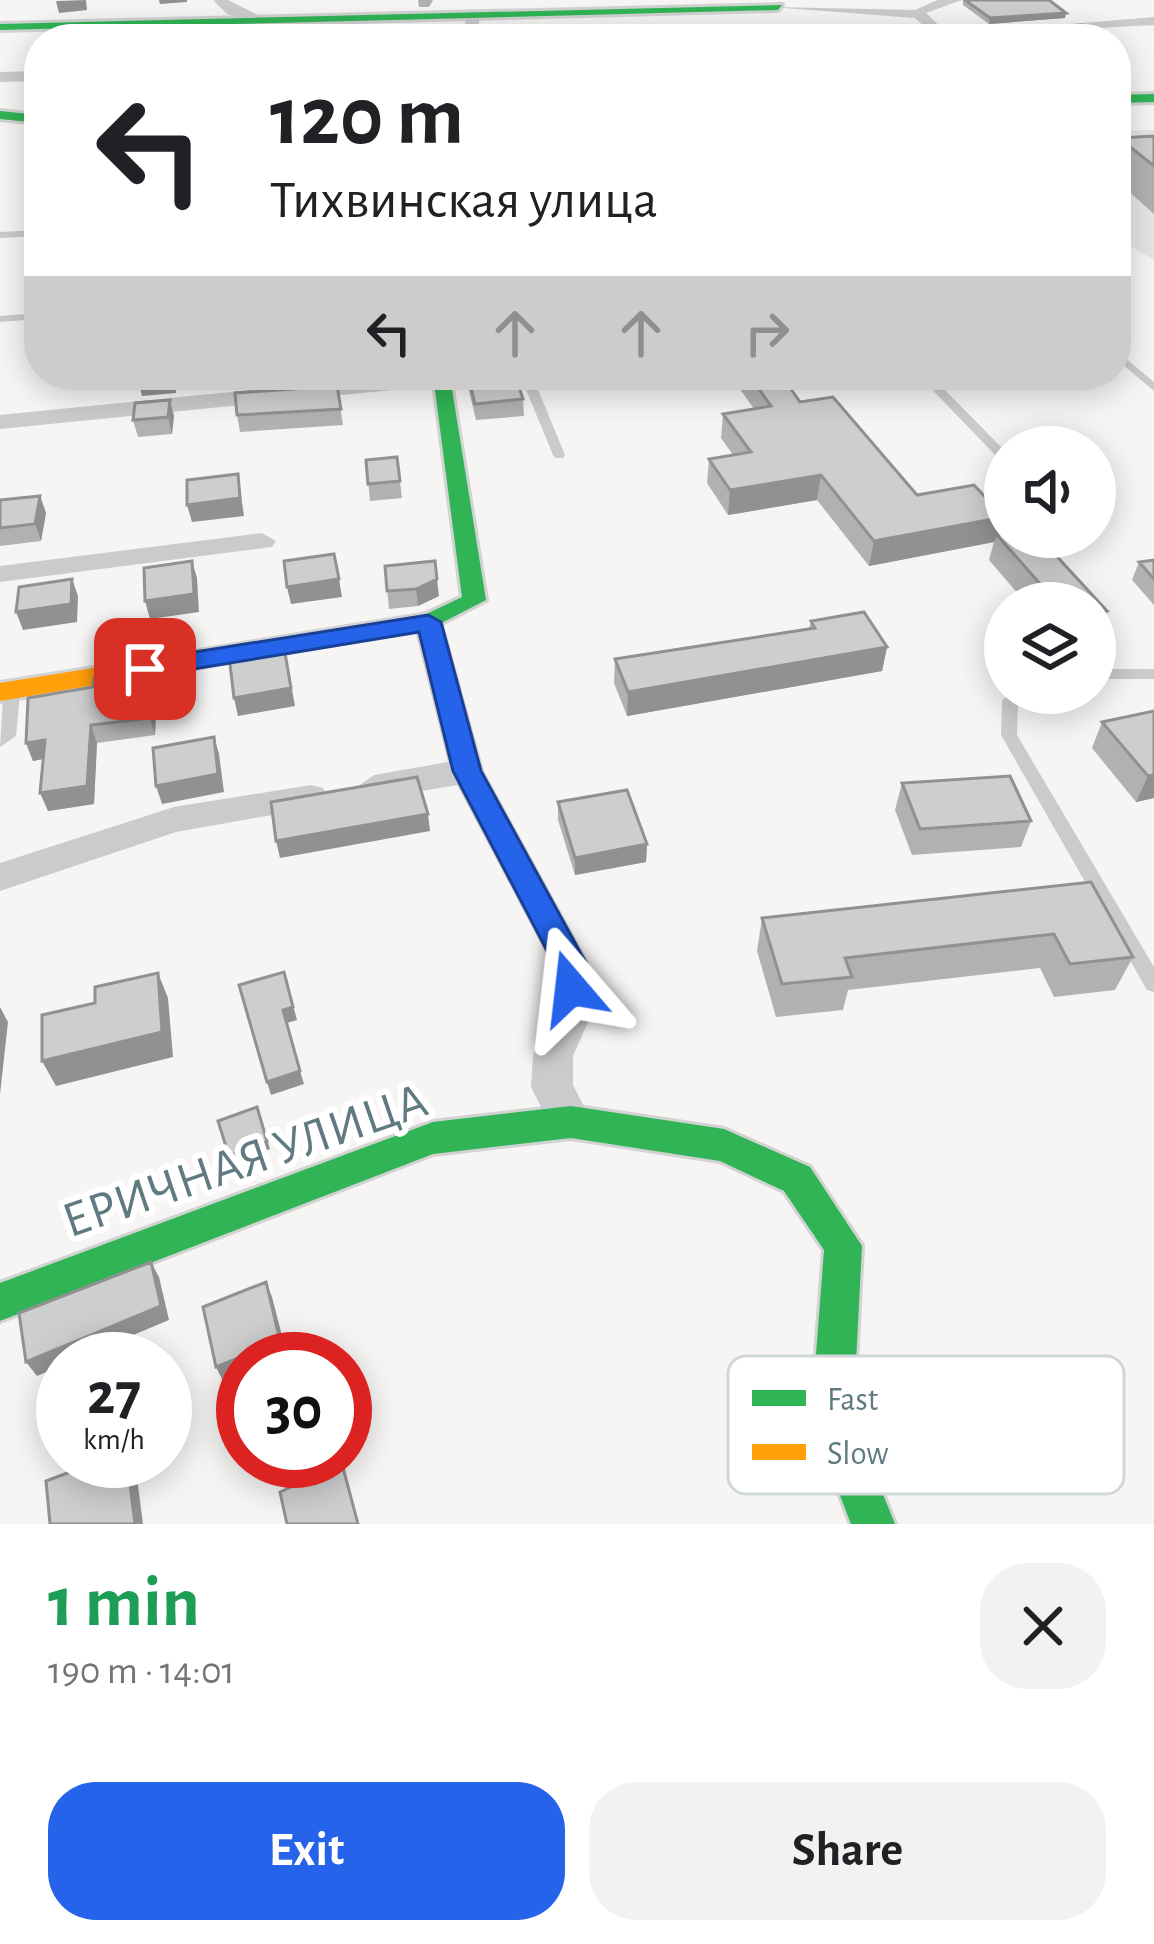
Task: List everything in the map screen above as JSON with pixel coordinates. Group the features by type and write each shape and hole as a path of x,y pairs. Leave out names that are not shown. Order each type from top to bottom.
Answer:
{"street":[{"path":"220,0 232,10 257,18"},
{"path":"919,14 923,7 955,0"},
{"path":"508,24 769,3 919,14 930,24"},
{"path":"86,24 257,18 400,24"},
{"path":"1104,24 1154,21"},
{"path":"0,422 276,390"},
{"path":"0,736 2,692 428,622 474,600 442,390"},
{"path":"0,574 262,541"},
{"path":"428,622 467,771 570,963 572,1013 553,1055 552,1088 571,1122"},
{"path":"0,877 174,820 467,771"},
{"name":"ЕРИЧНАЯ УЛИЦА","path":"0,1302 433,1138 571,1122 724,1145 797,1179 843,1246 836,1356"},
{"name":"ЕРИЧНАЯ УЛИЦА","path":"861,1494 873,1524"}],"lane":[{"path":"1131,367 1154,388"},
{"path":"532,390 560,455"},
{"path":"939,390 984,436"},
{"path":"1116,674 1154,674"},
{"path":"1010,714 1009,735 1154,984"}],"shaded area":[{"path":"1154,130 1154,260 1131,247 1131,131"}],"building":[{"path":"965,0 1049,0 1066,13 990,18"},
{"path":"1154,136 1154,166 1131,148 1131,137"},
{"path":"338,390 341,409 237,415 235,393"},
{"path":"472,390 520,390 523,399 475,404"},
{"path":"760,390 792,390 800,402 833,397 917,495 974,485 984,496 984,521 874,541 821,475 730,490 709,459 751,452 723,414 771,406"},
{"path":"170,400 168,417 133,420 135,403"},
{"path":"397,457 400,481 368,484 366,460"},
{"path":"238,474 240,498 187,505 187,480"},
{"path":"40,496 35,524 0,528 0,500"},
{"path":"334,554 339,579 287,587 284,561"},
{"path":"1017,558 1058,558 1080,582 1038,582"},
{"path":"1154,560 1154,579 1139,562"},
{"path":"192,561 194,594 145,601 144,568"},
{"path":"435,561 437,579 416,589 387,591 385,566"},
{"path":"72,579 71,604 16,612 19,587"},
{"path":"864,612 887,647 628,692 615,659 815,628 811,621"},
{"path":"284,647 291,688 234,698 229,656"},
{"path":"152,670 150,718 91,725 87,786 40,793 45,740 26,743 28,698 93,687 94,678"},
{"path":"1154,711 1154,775 1148,776 1102,722"},
{"path":"214,737 218,774 156,786 153,748"},
{"path":"1010,776 1031,821 920,829 902,783"},
{"path":"417,777 428,814 276,841 271,802"},
{"path":"627,790 647,844 575,858 558,802"},
{"path":"1091,882 1133,957 1070,964 1054,934 845,958 852,977 782,984 762,918"},
{"path":"284,972 293,1007 283,1010 300,1071 267,1082 239,985"},
{"path":"158,973 162,1032 42,1061 42,1015 95,1003 95,987"},
{"path":"257,1107 267,1141 229,1156 218,1121"},
{"path":"151,1262 161,1306 98,1332 36,1332 36,1358 26,1362 19,1313"},
{"path":"266,1282 278,1332 216,1332 216,1367 203,1307"},
{"path":"47,1488 130,1488 135,1524 50,1524"},
{"path":"348,1488 358,1524 287,1524 280,1492"}],"traffic: fast":[{"path":"117,24 778,7"},
{"path":"0,27 24,26"},
{"path":"1131,99 1154,98"},
{"path":"0,115 24,117"},
{"path":"428,622 474,600 443,390"},
{"path":"0,1302 433,1138 571,1122 724,1145 797,1179 843,1246 836,1356"},
{"path":"861,1494 873,1524"}],"traffic: slow":[{"path":"0,692 428,622"}],"route":[{"path":"145,669 428,622 467,771 570,963 571,988"}]}
